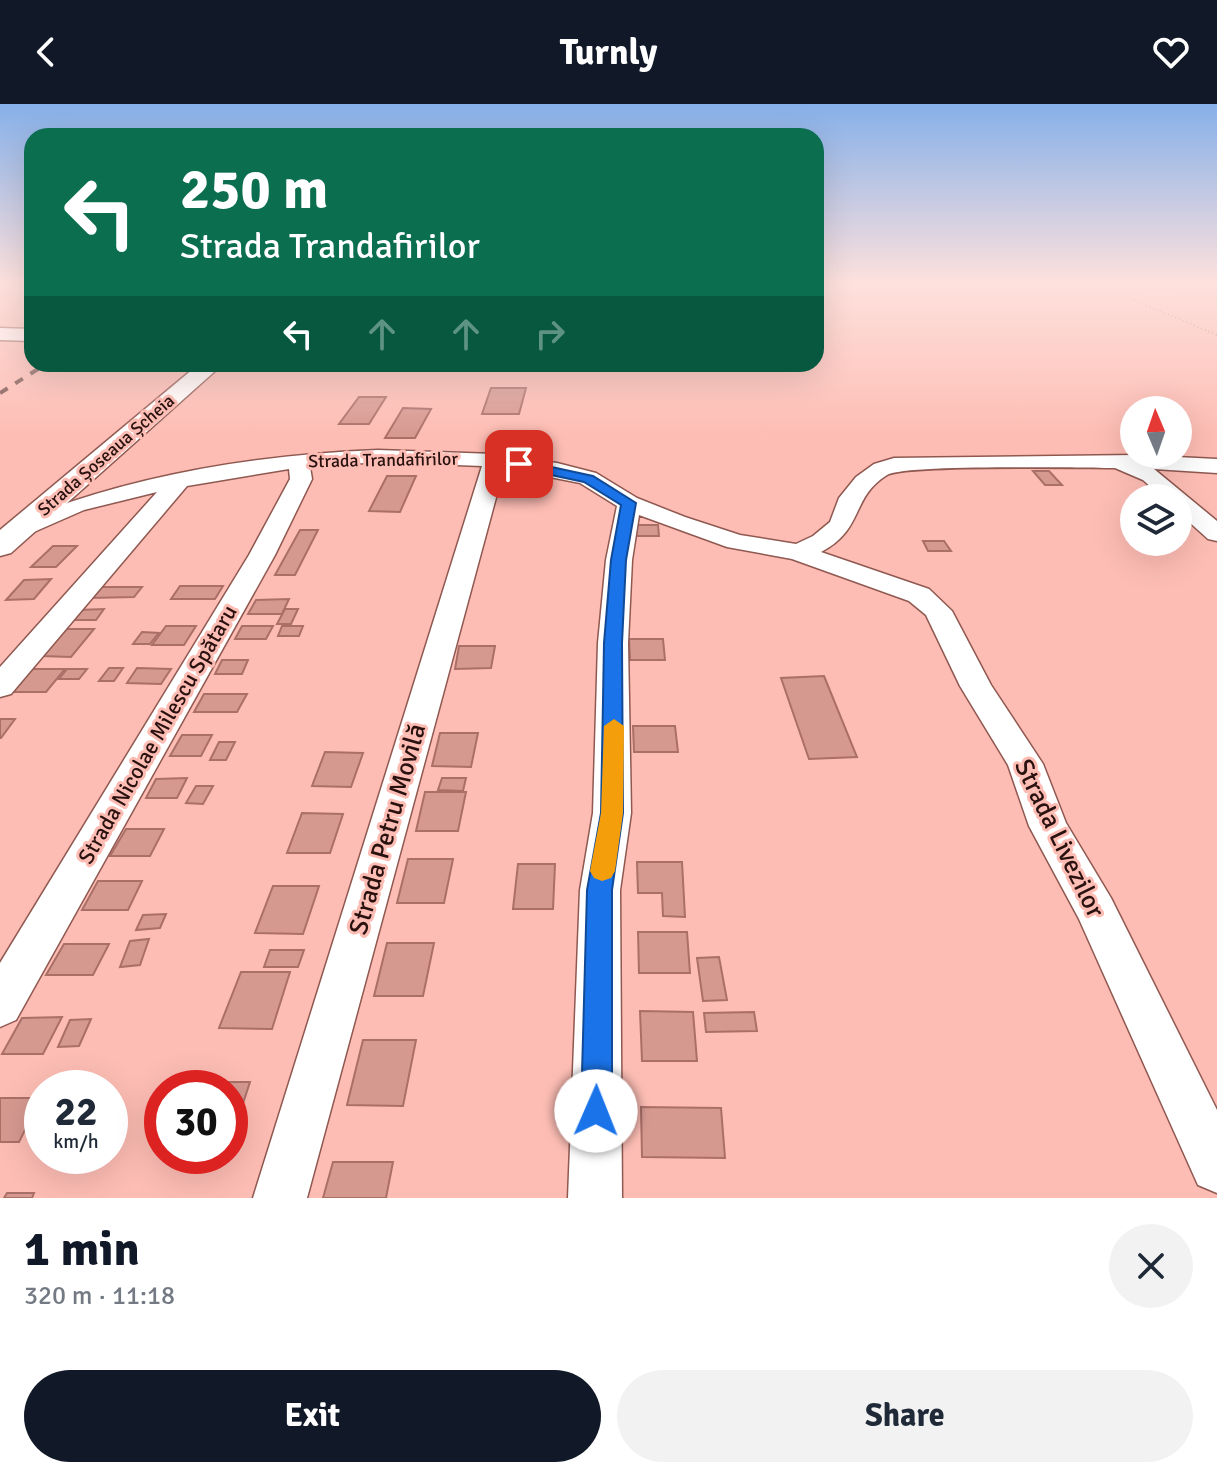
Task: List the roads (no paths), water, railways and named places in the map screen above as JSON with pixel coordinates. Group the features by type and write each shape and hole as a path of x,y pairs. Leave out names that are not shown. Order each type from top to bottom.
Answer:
{"main road":[{"path":"0,334 24,335"},
{"name":"Strada Șoseaua Șcheia","path":"9,538 203,372"}],"street":[{"name":"Strada Trandafirilor","path":"9,538 76,505 180,480 295,462 378,456 495,460 557,470 588,478 629,503 736,542 797,552"},
{"name":"Strada Petru Movilă","path":"280,1198 495,460"},
{"name":"Strada Nicolae Milescu Spătaru","path":"0,1005 262,555 301,479 299,466 295,462"},
{"path":"1110,462 1128,465 1151,475 1161,484"},
{"path":"797,552 812,548 826,539 845,520 852,497 886,466 907,463 1217,464"},
{"path":"0,687 180,480"},
{"path":"595,1198 600,890 612,813 613,643 619,560 629,503"},
{"path":"1192,512 1217,534"},
{"name":"Strada Livezilor","path":"797,552 919,595 938,611 953,634 976,686 1025,764 1048,826 1096,911 1217,1166"}],"railway":[{"path":"0,393 33,372"}]}
